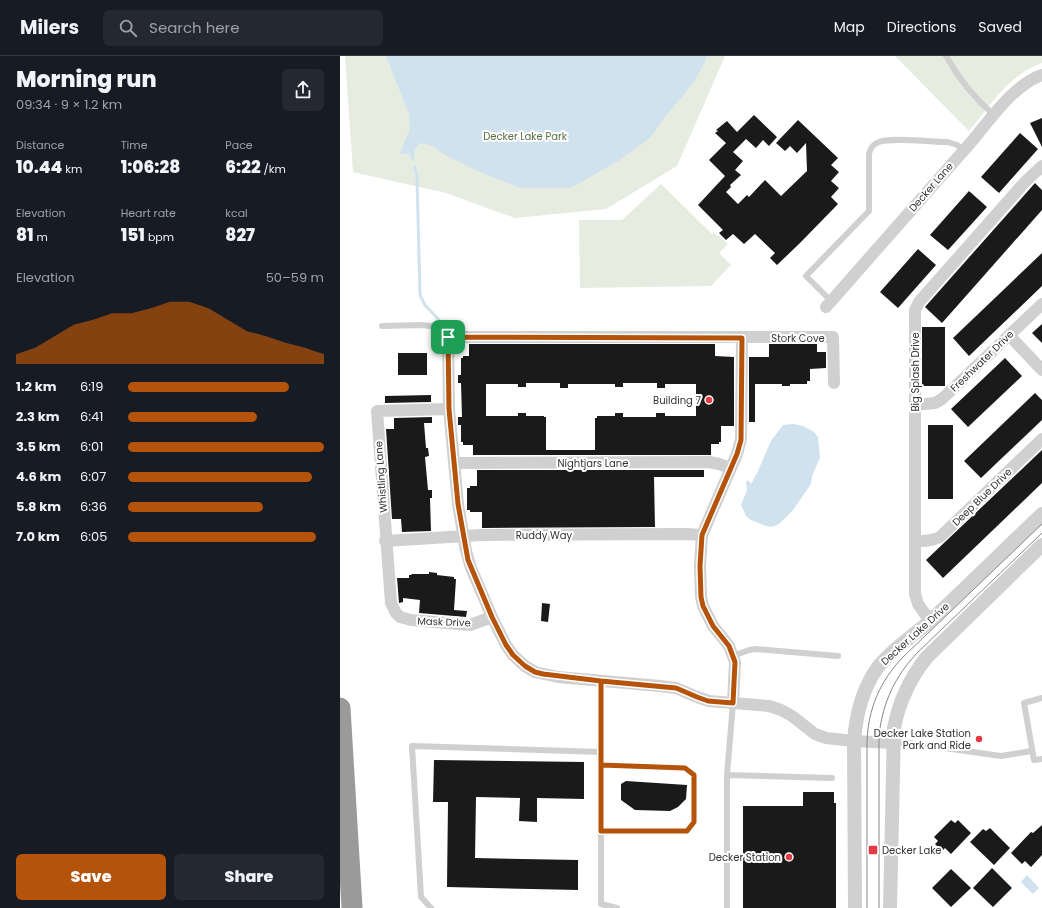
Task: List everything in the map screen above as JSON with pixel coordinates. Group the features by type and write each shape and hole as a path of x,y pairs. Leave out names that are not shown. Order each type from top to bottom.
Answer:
{"highway":[{"path":"340,708 352,908"}],"street":[{"name":"Decker Lane","path":"829,304 994,114 1017,90 1027,82 1042,75"},
{"name":"Big Splash Drive","path":"930,621 916,599 915,310 920,302 1025,182 1042,166"},
{"name":"Freshwater Drive","path":"915,405 935,403 942,399 1042,304"},
{"path":"1009,335 1042,370"},
{"path":"733,703 736,673 734,656 729,646 707,615 703,606 701,597 700,566 702,535 737,454 741,440 742,338 448,337 449,409 458,504 468,560 492,617 506,645 513,655 525,666 535,672 543,674 676,688 708,701 733,703 759,705 781,710 792,716 815,734 826,738 893,743"},
{"name":"Stork Cove","path":"742,338 833,337 834,383"},
{"name":"Whistling Lane","path":"396,613 392,608 390,598 377,411 449,409"},
{"name":"Deep Blue Drive","path":"915,541 934,540 940,537 1042,439"},
{"name":"Nightjars Lane","path":"454,463 709,462 730,468"},
{"name":"Decker Lake Drive","path":"855,908 854,741 860,704 868,685 878,667 888,656 930,621 1042,514"},
{"name":"Ruddy Way","path":"385,541 463,536 702,535"},
{"path":"890,908 894,728 906,689 917,669 946,637 1042,545"},
{"name":"Mask Drive","path":"396,613 400,617 411,620 465,625 476,623 492,617"}],"lane":[{"path":"946,56 970,92 994,114"},
{"path":"829,304 806,276 869,211 869,154 873,146 887,140 948,142 957,144 963,150"},
{"path":"382,326 431,326 448,337"},
{"path":"734,656 756,649 838,656"},
{"path":"601,681 601,904"},
{"path":"1042,698 1024,703 1034,760 1042,759"},
{"path":"727,908 727,775 733,703"},
{"path":"893,743 909,743 1001,756 1032,751"},
{"path":"431,908 420,897 412,746 601,752"},
{"path":"601,765 685,768 694,775 694,822 687,831 601,831"},
{"path":"727,775 832,778"},
{"path":"595,908 601,904 617,908"}],"green space":[{"name":"Decker Lake Park","path":"345,56 725,56 677,166 606,209 515,218 446,193 353,172"},
{"path":"895,56 1042,56 1042,63 1030,68 1010,83 993,101 969,131"},
{"path":"661,184 712,234 714,232 728,244 719,253 731,265 711,286 580,288 579,220 622,220"}],"water":[{"name":"Decker Lake Park","path":"386,56 706,56 706,60 694,82 650,138 618,161 571,188 520,188 480,172 445,155 431,145 420,143 415,149 414,155 410,156 408,153 401,154 400,153 410,129 409,114"},
{"path":"794,424 803,426 814,432 818,437 820,458 812,476 811,484 793,510 779,524 772,527 766,526 751,520 746,516 741,505 747,490 746,482 748,480 751,484 771,441 783,425"},
{"path":"1027,875 1039,888 1033,894 1021,882"}],"building":[{"path":"754,115 777,137 769,146 763,140 756,148 746,139 733,152 743,161 735,170 741,175 730,185 731,187 726,192 738,204 747,195 749,197 765,180 781,196 807,171 806,143 797,153 790,146 785,151 776,143 798,120 838,158 831,165 839,172 831,181 839,188 831,197 838,204 777,265 770,258 775,253 755,234 744,244 733,234 726,240 719,233 723,230 698,205 725,176 709,160 726,143 715,133 718,131 716,130 727,121 737,132"},
{"path":"1042,118 1042,147 1030,123"},
{"path":"1020,133 1038,149 999,193 981,177"},
{"path":"1035,183 1042,190 1042,210 942,323 925,307"},
{"path":"969,191 987,207 948,250 930,235"},
{"path":"918,249 936,265 898,308 880,292"},
{"path":"1042,253 1042,286 969,356 953,338"},
{"path":"1042,324 1042,343 1032,333"},
{"path":"922,327 945,327 945,386 922,386"},
{"path":"469,344 715,344 715,356 734,357 734,426 721,426 721,442 719,442 719,444 711,444 711,455 473,455 473,445 463,445 463,442 461,442 461,425 458,425 458,417 462,417 461,383 458,383 458,375 461,375 461,358 463,358 463,356 469,356","holes":["526,383 560,383 560,388 568,388 568,384 615,384 615,387 623,387 623,383 657,383 657,388 665,388 665,384 696,384 696,416 665,416 665,413 656,413 656,417 623,417 623,413 615,413 615,416 597,416 597,418 595,418 595,450 546,450 546,417 544,416 526,416 526,413 518,413 518,416 486,416 486,384 518,384 518,387 526,387"]},
{"path":"769,344 817,344 817,352 826,352 826,368 810,369 810,381 807,381 807,384 790,384 790,386 782,386 782,384 755,384 755,422 749,422 749,357 769,357"},
{"path":"398,353 427,353 427,375 398,375"},
{"path":"1005,358 1022,376 968,427 951,409"},
{"path":"1035,393 1042,400 1042,420 981,478 964,461"},
{"path":"431,395 431,402 385,403 385,396"},
{"path":"432,417 432,423 424,423 426,448 428,448 429,456 425,457 428,490 432,490 432,498 430,498 431,531 402,532 401,519 392,519 386,429 394,429 394,418"},
{"path":"928,425 953,425 953,499 928,499"},
{"path":"1042,450 1042,483 943,578 926,560"},
{"path":"477,470 704,470 704,477 654,477 655,527 482,528 482,512 470,512 470,510 467,510 467,488 470,488 470,486 477,486"},
{"path":"429,572 437,573 437,575 454,577 454,579 456,579 454,610 467,611 466,617 419,613 420,600 403,598 403,602 399,603 397,578 409,578 409,575 412,574 429,574"},
{"path":"542,603 550,604 548,622 541,621"},
{"path":"434,760 584,762 584,799 537,798 537,822 519,821 520,798 476,797 475,858 578,860 578,890 447,887 448,802 433,802"},
{"path":"626,781 687,785 686,799 678,807 670,811 635,810 621,800 621,784"},
{"name":"Decker Station","path":"803,792 834,792 834,803 836,803 836,908 743,908 743,806 803,806"},
{"path":"951,820 955,823 958,820 971,833 951,854 945,848 942,851 935,844 938,841 934,837"},
{"path":"1042,825 1042,855 1031,867 1025,861 1022,864 1011,853 1031,832 1033,833"},
{"path":"990,828 1010,848 994,865 970,842 983,829 986,831"},
{"path":"992,868 1012,888 993,907 973,888"},
{"path":"951,869 971,888 951,907 932,888"}],"waterway":[{"path":"415,167 417,177 420,295 425,305 440,321"}],"tram line":[{"path":"867,908 867,742 870,718 877,696 888,676 903,657 1042,524"},
{"path":"879,908 879,735 884,711 891,690 903,670 918,652 1042,533"}],"place":[{"name":"Building 7","path":"709,400"},
{"name":"Decker Lake Station Park and Ride","path":"979,739"},
{"name":"Decker Lake","path":"873,850"},
{"name":"Decker Station","path":"789,857"}],"route":[{"path":"448,337 447,380 460,519 468,560 492,617 506,645 513,655 525,666 535,672 558,677 601,681 601,752 601,831 687,831 694,822 694,775 685,768 601,765 601,681 676,688 708,701 733,703 736,673 733,653 713,626 703,606 701,597 700,566 702,535 737,454 741,440 742,338 448,337"}]}
